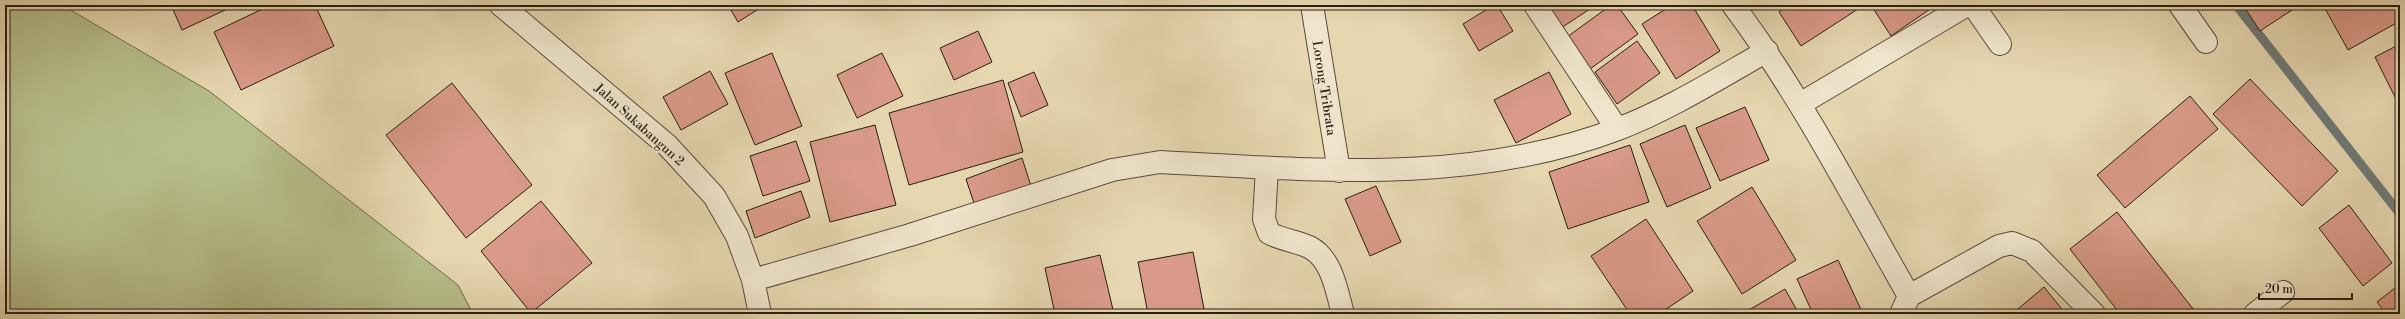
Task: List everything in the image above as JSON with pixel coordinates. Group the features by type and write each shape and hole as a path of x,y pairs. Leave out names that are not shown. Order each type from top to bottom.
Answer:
{"street":[{"name":"Lorong Tribrata","path":"1312,5 1339,171"},
{"path":"1535,5 1618,129"},
{"path":"1733,5 1767,51 1800,104 1905,305 1999,246 2012,243 2032,251 2094,314"},
{"path":"1800,104 1967,5"},
{"path":"1973,5 2000,44"},
{"path":"2180,5 2206,42"},
{"name":"Jalan Sukabangun 2","path":"512,8 667,145 714,196 737,236 753,280 760,314"},
{"path":"753,280 910,235 1112,170 1160,162 1339,171 1415,169 1492,163 1566,146 1618,129 1648,116 1767,51"},
{"path":"1267,168 1264,219 1269,233 1309,247 1321,256 1336,288 1343,314"},
{"path":"2255,314 2283,292"}],"green space":[{"path":"5,5 62,5 209,91 458,285 473,314 5,314"}],"building":[{"path":"171,5 236,5 182,30"},
{"path":"271,5 315,5 334,46 241,90 214,32"},
{"path":"728,5 765,5 738,22"},
{"path":"1494,5 1497,5 1513,31 1479,51 1463,24"},
{"path":"1546,5 1596,5 1561,28"},
{"path":"1611,5 1617,5 1638,34 1590,69 1567,37"},
{"path":"1672,5 1692,5 1720,51 1676,79 1642,24"},
{"path":"1789,5 1855,5 1858,9 1801,46 1779,12"},
{"path":"1871,5 1936,5 1891,36"},
{"path":"2243,5 2289,5 2292,10 2260,31"},
{"path":"2323,5 2396,5 2400,13 2400,21 2348,50"},
{"path":"978,31 992,62 954,80 940,48"},
{"path":"1637,41 1660,73 1617,104 1595,72"},
{"path":"2400,44 2400,99 2397,101 2375,57"},
{"path":"772,53 802,126 755,145 725,73"},
{"path":"882,53 903,96 857,118 837,75"},
{"path":"710,71 728,104 681,130 663,97"},
{"path":"1034,72 1048,105 1021,117 1008,83"},
{"path":"1549,72 1571,114 1516,143 1494,100"},
{"path":"2250,79 2338,171 2302,206 2213,114"},
{"path":"1003,80 1023,152 909,185 889,113"},
{"path":"452,83 532,185 466,238 386,135"},
{"path":"2190,96 2218,129 2125,208 2097,175"},
{"path":"1745,107 1769,160 1720,181 1696,128"},
{"path":"875,125 896,205 830,222 810,142"},
{"path":"1685,125 1711,188 1667,207 1640,144"},
{"path":"796,141 810,181 763,196 750,156"},
{"path":"1630,145 1649,202 1568,229 1549,172"},
{"path":"1022,158 1032,189 976,209 966,179"},
{"path":"1376,186 1401,242 1370,256 1345,199"},
{"path":"1752,187 1796,260 1742,294 1697,221"},
{"path":"801,191 810,217 755,238 746,211"},
{"path":"541,201 592,263 531,313 481,251"},
{"path":"2349,205 2392,263 2363,286 2319,228"},
{"path":"2117,212 2197,314 2120,314 2070,249"},
{"path":"1646,219 1693,291 1659,314 1630,314 1591,256"},
{"path":"1193,252 1205,314 1148,314 1138,262"},
{"path":"1100,255 1114,314 1055,314 1045,268"},
{"path":"1838,260 1863,314 1813,314 1797,279"},
{"path":"2400,284 2400,314 2386,314 2377,302"},
{"path":"2044,287 2066,314 2012,314"},
{"path":"1785,289 1799,314 1742,314"}],"waterway":[{"path":"2236,5 2400,214"}]}
